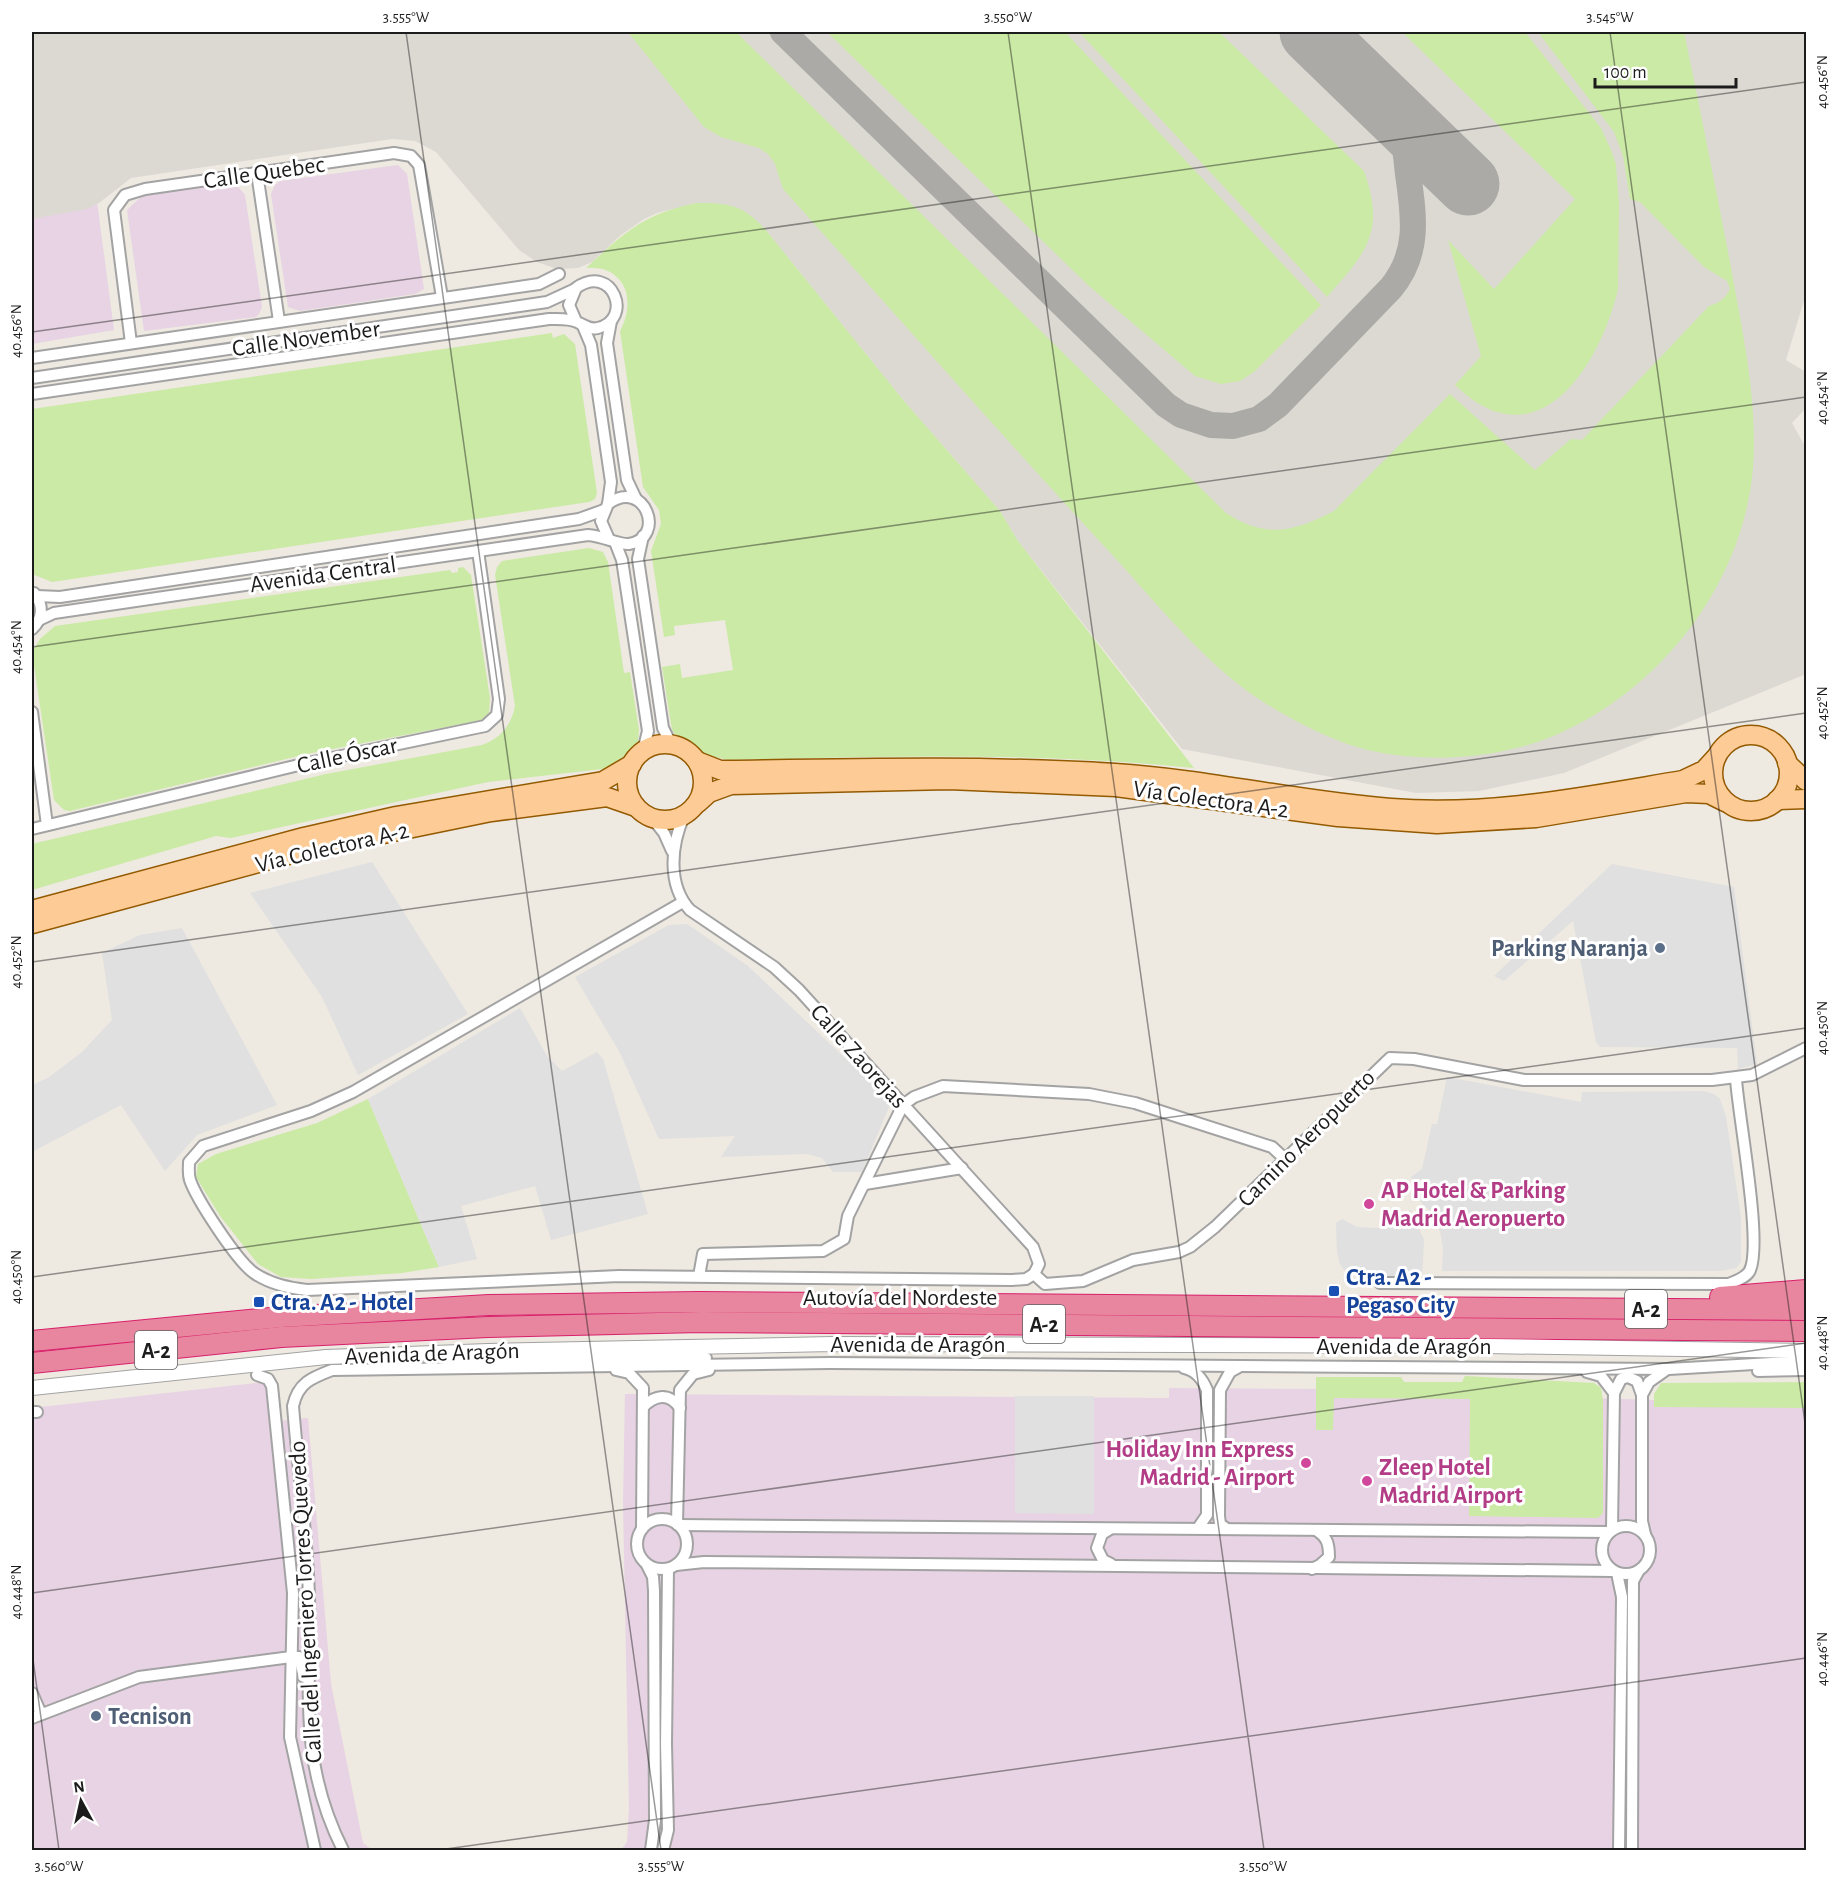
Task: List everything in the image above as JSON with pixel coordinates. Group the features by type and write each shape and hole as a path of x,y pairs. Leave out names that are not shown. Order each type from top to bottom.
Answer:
{"highway":[{"path":"1485,1308 1771,1295 1806,1289"},
{"name":"Autovía del Nordeste","path":"32,1341 281,1317 501,1305 711,1302 1806,1310"},
{"name":"Autovía del Nordeste","path":"32,1363 281,1337 488,1327 701,1322 1806,1331"}],"main road":[{"path":"1806,781 1787,763 1772,742 1756,735 1730,741 1715,758 1712,774 1714,784 1725,802 1748,811 1764,809 1778,800 1806,799"},
{"path":"671,744 681,747 697,761 704,782 698,803 684,816 674,819 652,818 636,807 628,790 628,772 638,757 652,746 671,744"},
{"name":"Vía Colectora A-2","path":"32,910 304,837 384,818 603,781 638,757"},
{"name":"Vía Colectora A-2","path":"697,761 720,770 950,766 1116,773 1217,784 1340,803 1448,810 1534,804 1683,780 1704,770 1715,758"},
{"path":"1778,800 1788,779 1787,763"},
{"name":"Vía Colectora A-2","path":"698,803 709,793 731,785 876,780 1116,787 1338,817 1437,824 1536,818 1686,793 1709,794 1725,802"},
{"name":"Vía Colectora A-2","path":"32,924 310,849 491,812 607,797 636,807"}],"street":[{"name":"Calle Quebec","path":"131,343 114,210 120,199 134,191 394,153 411,156 419,165 442,297"},
{"path":"257,173 279,321"},
{"name":"Calle November","path":"32,358 539,284 559,274"},
{"path":"638,757 648,731 622,560 602,527 612,482 591,345 569,304 576,288 591,281 606,285 612,290 617,306 611,321 607,343 627,480 636,499 649,516 638,559 663,728 671,744"},
{"name":"Calle November","path":"32,378 547,302 559,299 576,288"},
{"name":"Calle November","path":"32,394 549,319 579,324"},
{"path":"579,324 598,328 611,321"},
{"path":"606,507 622,497 636,499"},
{"name":"Avenida Central","path":"34,594 56,597 579,519 606,507"},
{"name":"Avenida Central","path":"39,620 54,613 588,535 611,540"},
{"path":"611,540 630,544 643,536"},
{"name":"Calle Óscar","path":"32,829 303,764 485,726 497,715 499,699 478,551"},
{"path":"32,629 39,620 41,608 34,594"},
{"path":"32,712 47,825"},
{"path":"672,851 684,816"},
{"path":"652,818 664,833 672,851 678,892 682,902 353,1092 311,1111 203,1146 189,1162 190,1181 240,1259 253,1272 286,1288 333,1289 619,1276 1026,1280 1034,1275"},
{"name":"Calle Zaorejas","path":"682,902 786,978 1033,1247 1039,1264 1034,1275"},
{"name":"Camino Aeropuerto","path":"1034,1275 1045,1284 1083,1281 1133,1260 1179,1252 1191,1247 1215,1227 1390,1058 1400,1057 1524,1080 1736,1079 1752,1075 1806,1048"},
{"path":"1380,1282 1718,1284 1740,1280 1749,1272 1753,1260 1753,1229 1750,1180 1737,1109 1736,1079"},
{"path":"699,1276 703,1254 823,1251 837,1245 844,1239 848,1216 903,1105 914,1097 943,1086 1089,1094 1135,1103 1272,1147 1285,1159"},
{"path":"865,1184 962,1168"},
{"name":"Avenida de Aragón","path":"32,1388 488,1351 832,1344 1486,1346 1806,1351"},
{"path":"329,1363 663,1357 829,1363"},
{"path":"1710,1369 1806,1361"},
{"path":"329,1363 598,1367 829,1363 1806,1370"},
{"name":"Calle del Ingeniero Torres Quevedo","path":"329,1363 303,1383 296,1394 293,1406 309,1594 309,1733 326,1814 343,1851"},
{"path":"663,1851 668,1830 666,1733 672,1567 686,1553 687,1546 683,1531 678,1524 680,1390 693,1374 704,1370 760,1364"},
{"path":"1175,1366 1193,1370 1203,1380 1208,1390 1207,1515 1198,1528"},
{"path":"1227,1529 1220,1524 1219,1516 1220,1390 1230,1372 1240,1366"},
{"path":"598,1367 629,1373 643,1388 642,1528 637,1548 653,1577 654,1592 655,1820 651,1851"},
{"path":"1575,1368 1601,1376 1614,1393"},
{"path":"1642,1395 1648,1382 1669,1369"},
{"name":"Calle del Ingeniero Torres Quevedo","path":"257,1375 268,1379 272,1386 293,1593 290,1737 315,1851"},
{"path":"1619,1851 1622,1597 1615,1572 1603,1560 1601,1553 1604,1538 1611,1531 1614,1393 1621,1379 1628,1377 1637,1381 1642,1395 1645,1534 1650,1554 1633,1581 1632,1851"},
{"path":"643,1407 652,1398 659,1396 668,1397 680,1408"},
{"path":"642,1528 655,1520 670,1520 678,1524 1110,1529 1611,1531 1629,1526 1645,1534"},
{"path":"1110,1529 1102,1534 1097,1548 1103,1560 1114,1566"},
{"path":"1309,1570 1320,1565 1329,1557 1329,1544 1324,1535 1316,1530"},
{"path":"647,1565 672,1567 704,1562 1638,1572"},
{"path":"32,1693 36,1716 139,1677 299,1657 308,1697"}],"shaded area":[{"path":"32,32 94,179 114,330 32,344"},
{"path":"32,32 1806,32 1806,294 1786,360 1806,372 1806,408 1792,423 1806,448 1806,674 1564,773 1479,791 1416,793 1182,749 1018,541 1000,511 904,401 765,229 696,203 657,213 644,219 621,235 592,262 578,268 557,269 537,262 519,250 436,152 415,141 392,139 131,178 99,203 87,209 32,219"},
{"path":"398,165 407,174 424,289 415,294 300,311 288,307 271,194 275,185 280,181"},
{"path":"229,181 235,183 245,195 262,307 259,314 256,317 144,331 127,210 143,195"},
{"path":"372,862 468,1014 358,1075 322,997 250,893"},
{"name":"Parking Naranja","path":"1612,864 1734,887 1757,1064 1738,1069 1737,1048 1600,1047 1596,1042 1573,921 1504,981 1494,976"},
{"path":"687,924 748,966 891,1102 862,1172 833,1172 822,1158 807,1154 721,1157 735,1136 659,1139 620,1053 575,977 669,925"},
{"path":"182,928 277,1105 197,1135 165,1171 121,1105 32,1152 32,1085 48,1078 82,1052 112,1020 102,953 140,935"},
{"path":"520,1008 547,1056 562,1071 597,1052 603,1059 648,1214 551,1240 535,1186 461,1206 477,1259 439,1267 368,1099"},
{"path":"1447,1077 1581,1102 1582,1092 1703,1091 1714,1094 1720,1099 1726,1117 1741,1217 1741,1262 1736,1268 1720,1271 1442,1271 1443,1247 1439,1227 1433,1213 1422,1204 1411,1177 1422,1169 1432,1124 1437,1124"},
{"path":"1411,1210 1424,1240 1422,1278 1364,1277 1344,1270 1337,1252 1336,1223 1342,1219 1357,1227 1378,1228 1392,1223"},
{"path":"265,1382 269,1422 308,1418 331,1684 363,1843 372,1850 32,1850 32,1408"},
{"path":"1169,1388 1316,1389 1806,1405 1806,1850 621,1850 627,1842 629,1809 623,1503 625,1394 1169,1398"},
{"path":"1015,1396 1094,1396 1094,1514 1015,1513"}],"green space":[{"path":"628,32 736,32 1226,513 1254,527 1280,530 1306,524 1334,511 1450,394 1535,470 1571,439 1582,440 1709,306 1719,302 1726,295 1730,289 1727,281 1704,267 1640,202 1630,199 1623,156 1614,132 1538,32 1684,32 1739,313 1748,365 1753,416 1753,468 1746,512 1732,554 1713,593 1688,630 1659,664 1626,693 1590,718 1551,737 1530,744 1463,757 1417,757 1359,748 1303,725 1243,687 1221,670 1180,630 783,189 775,164 768,154 759,148 721,137 704,127"},
{"path":"827,32 1065,32 1321,305 1254,372 1240,381 1221,384 1195,376 1089,286"},
{"path":"1079,32 1219,32 1364,171 1373,211 1368,240 1362,254 1327,297"},
{"path":"1402,32 1525,32 1601,128 1611,150 1616,164 1619,205 1618,289 1609,319 1580,375 1561,396 1538,410 1513,415 1485,407 1455,385 1481,356 1448,240 1494,289 1575,199"},
{"path":"696,203 734,207 749,214 765,229 904,401 1000,511 1018,541 1194,768 1020,757 728,760 707,755 675,734 672,730 662,667 680,664 682,678 733,670 725,620 674,626 675,635 664,637 651,551 661,524 659,510 643,487 620,331 625,319 627,297 618,278 610,272 586,268 635,226 662,213"},
{"path":"552,333 553,338 564,334 575,344 597,493 595,499 589,502 52,582 32,574 32,409"},
{"path":"589,548 603,552 608,562 624,673 630,672 639,730 638,742 611,768 488,782 231,838 216,836 32,890 32,844 326,774 482,745 495,739 508,725 515,706 495,575 497,567 502,561"},
{"path":"463,567 471,575 490,698 489,713 482,720 307,754 70,811 64,810 54,800 32,652 40,639 55,626 450,570 452,573 458,572 458,568"},
{"path":"368,1099 439,1267 402,1273 311,1279 281,1277 258,1264 220,1216 196,1177 198,1164 216,1154 317,1123"},
{"path":"1465,1376 1594,1383 1601,1388 1603,1400 1603,1513 1598,1518 1469,1516 1470,1399 1334,1398 1333,1430 1316,1430 1316,1377 1401,1377 1404,1382 1462,1382"},
{"path":"1806,1382 1806,1408 1654,1407 1654,1394 1661,1383"}],"taxiway":[{"path":"783,32 1166,405 1181,415 1211,425 1233,426 1259,419 1278,405 1391,288 1407,261 1411,248 1413,219 1402,133 1389,110 1375,95"}],"runway":[{"path":"1311,32 1468,184"}],"place":[{"name":"Parking Naranja","path":"1660,948"},
{"name":"AP Hotel & Parking Madrid Aeropuerto","path":"1369,1204"},
{"name":"Ctra. A2 - Pegaso City","path":"1334,1291"},
{"name":"Ctra. A2 - Hotel","path":"259,1302"},
{"name":"Holiday Inn Express Madrid - Airport","path":"1306,1463"},
{"name":"Zleep Hotel Madrid Airport","path":"1367,1481"},
{"name":"Tecnison","path":"96,1716"}]}
